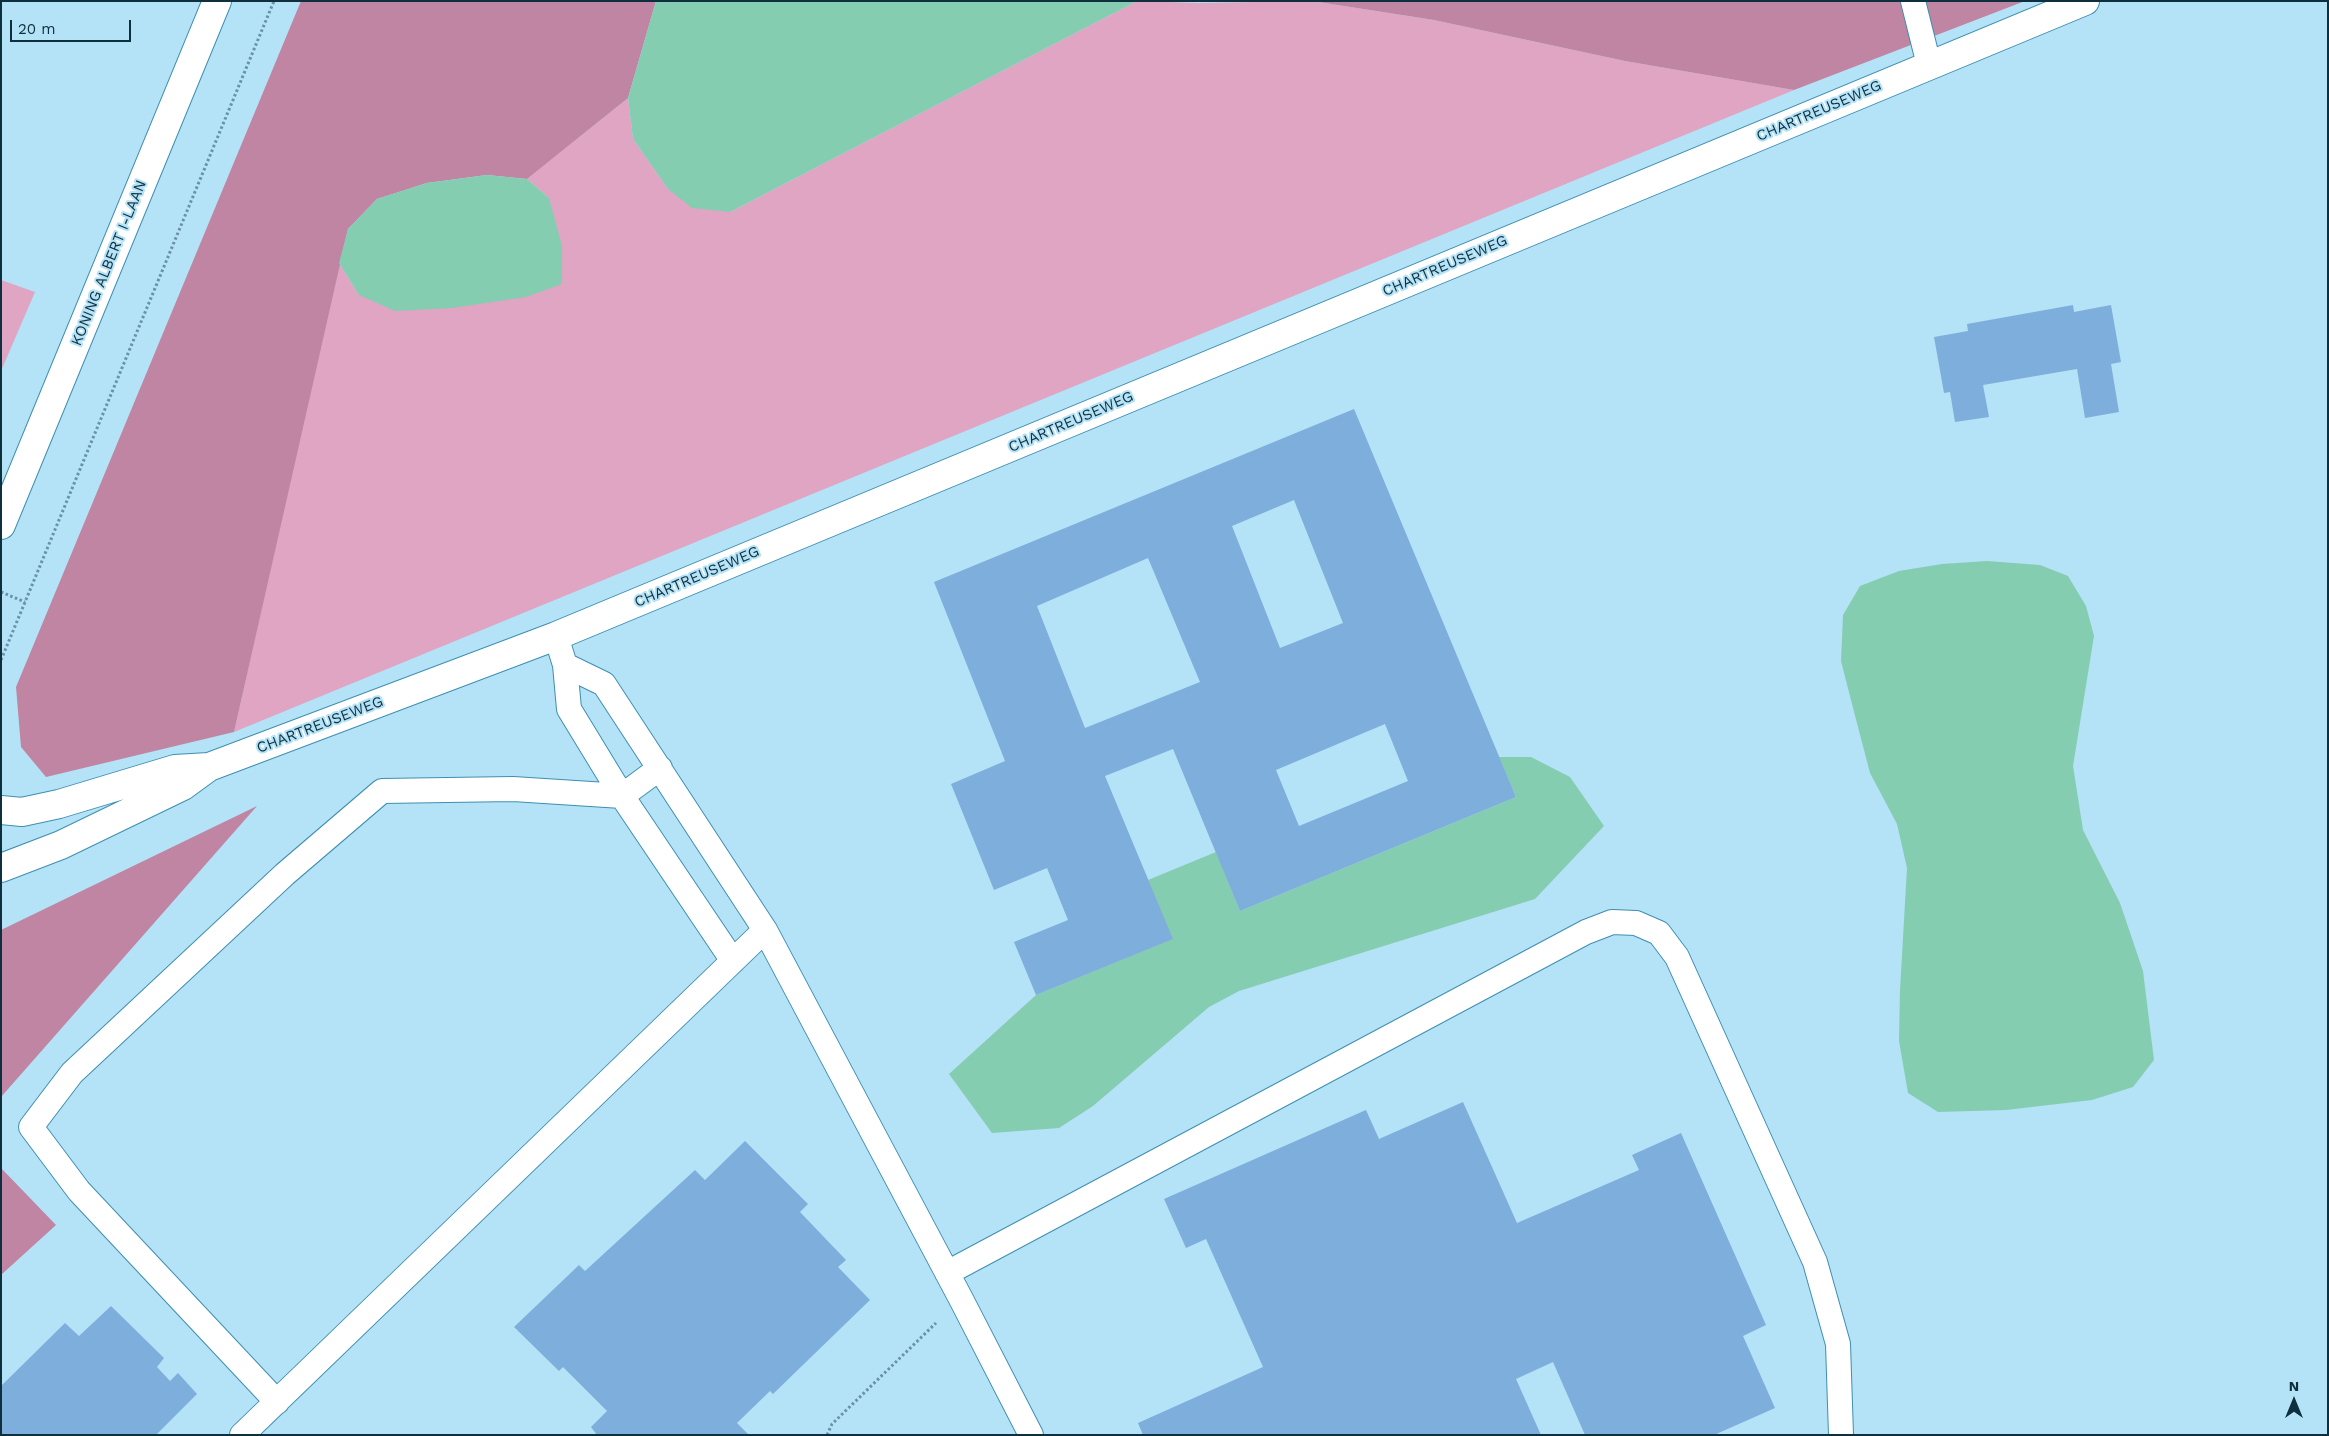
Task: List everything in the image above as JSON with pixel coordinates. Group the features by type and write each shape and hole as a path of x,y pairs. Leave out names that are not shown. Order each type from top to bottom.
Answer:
{"street":[{"name":"KONING ALBERT I-LAAN","path":"1,525 217,1"},
{"name":"CHARTREUSEWEG","path":"1,868 62,845 183,786 208,767 556,636 2085,1"},
{"name":"CHARTREUSEWEG","path":"1,810 22,812 59,804 175,769 208,767"}],"lane":[{"path":"1913,1 1930,65"},
{"path":"556,636 565,665 569,709 622,796 733,961"},
{"path":"565,665 604,684 765,930 1031,1435"},
{"path":"277,1402 79,1191 31,1127 72,1073 285,874 382,791 513,789 622,796 660,768"},
{"path":"947,1273 1586,932 1612,922 1636,923 1659,933 1677,957 1815,1262 1838,1344 1841,1435"},
{"path":"242,1435 765,930"}],"path":[{"path":"1,660 274,1"},
{"path":"1,592 25,602"},
{"path":"827,1435 832,1424 961,1299"}],"shaded area":[{"path":"301,1 656,1 628,98 527,179 487,175 427,183 377,199 348,229 234,732 46,777 21,747 16,687"},
{"path":"656,1 1137,1 730,212 692,208 668,189 633,139 628,98"},
{"path":"1137,1 1198,3 1312,1 1434,20 1625,61 1794,90 234,732 339,263 359,295 549,198 527,179 628,98 633,139 668,189 730,212"},
{"path":"1312,1 2025,1 1794,90 1625,61 1434,20"},
{"path":"487,175 527,179 549,198 562,246 562,284 526,297 452,308 395,311 359,295 339,263 348,229 377,199 427,183"},
{"path":"1,280 35,292 1,371"},
{"path":"1987,561 2040,565 2068,576 2086,606 2094,636 2073,766 2083,830 2120,903 2143,971 2154,1060 2133,1087 2092,1100 2006,1110 1938,1112 1908,1093 1899,1041 1907,868 1897,824 1870,773 1841,661 1843,615 1860,586 1899,571 1942,564"},
{"path":"1499,757 1531,757 1570,777 1604,826 1535,899 1239,991 1209,1007 1093,1106 1059,1128 992,1133 949,1074 1036,995 1172,939 1148,880 1216,852 1240,911 1516,797"},
{"path":"257,806 1,1097 1,930"},
{"path":"1,1168 56,1225 1,1275"}],"building":[{"path":"2073,305 2074,312 2111,305 2121,362 2111,364 2119,412 2085,418 2077,369 1983,385 1989,417 1955,422 1950,392 1944,393 1934,337 1968,331 1967,324"},
{"path":"1354,409 1516,797 1240,911 1173,749 1105,776 1173,939 1036,995 1014,942 1068,920 1047,868 994,890 951,784 1005,761 934,582","holes":["1294,500 1343,623 1280,648 1232,526","1148,558 1200,682 1085,728 1037,606","1385,724 1408,781 1299,826 1276,770"]},
{"path":"1463,1102 1517,1223 1639,1170 1632,1155 1681,1133 1766,1325 1743,1336 1775,1408 1714,1435 1585,1435 1553,1362 1516,1379 1541,1435 1143,1435 1138,1423 1263,1367 1206,1239 1186,1248 1164,1199 1366,1110 1379,1139"},
{"path":"745,1141 808,1204 800,1212 846,1260 838,1267 870,1300 773,1394 770,1391 737,1423 749,1435 597,1435 591,1427 607,1411 563,1367 559,1371 514,1327 579,1265 585,1271 695,1170 705,1180"},
{"path":"111,1306 164,1358 157,1367 170,1381 178,1373 197,1394 156,1435 1,1435 1,1386 65,1323 79,1336"}]}
